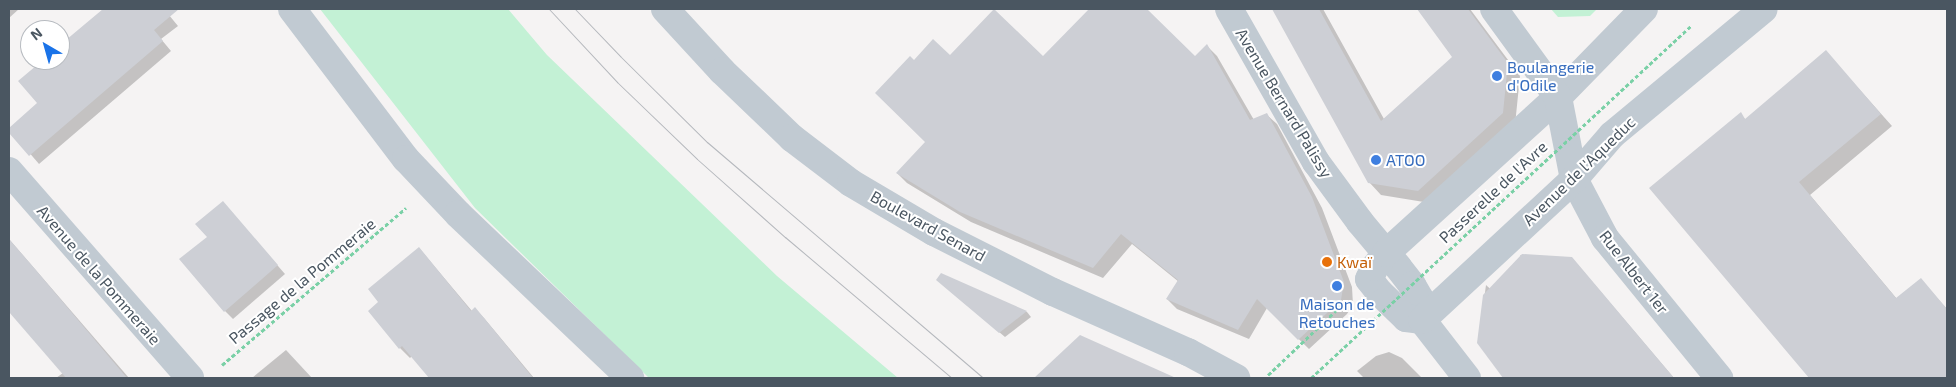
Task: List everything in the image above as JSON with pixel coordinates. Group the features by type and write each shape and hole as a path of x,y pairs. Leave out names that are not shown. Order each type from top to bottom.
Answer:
{"street":[{"path":"292,9 406,159 458,214 630,378"},
{"name":"Boulevard Senard","path":"665,9 722,71 792,138 851,183 942,236 1053,292 1188,352 1236,378"},
{"name":"Avenue Bernard Palissy","path":"1228,9 1316,162 1420,299 1422,320 1467,378"},
{"path":"1494,9 1558,97"},
{"path":"1422,320 1406,318 1379,292 1360,287 1386,253 1558,97 1644,9"},
{"name":"Avenue de l'Aqueduc","path":"1422,320 1574,179 1612,135 1764,9"},
{"name":"Rue Albert 1er","path":"1558,97 1574,179 1605,238 1718,378"},
{"name":"Avenue de la Pommeraie","path":"9,171 190,378"}],"path":[{"name":"Passerelle de l'Avre","path":"1311,378 1692,25"},
{"name":"Passage de la Pommeraie","path":"222,365 398,216"},
{"path":"1265,378 1360,287"}],"green space":[{"path":"320,9 508,9 547,55 777,276 898,378 649,378 475,208"},
{"path":"1551,9 1597,9 1590,16 1558,17"}],"building":[{"path":"103,9 179,9 154,30 163,41 29,156 9,133 9,128 37,103 18,81 31,70 70,70 70,37"},
{"path":"994,9 1043,56 1089,9 1147,9 1195,56 1207,44 1250,120 1267,113 1312,197 1344,282 1341,300 1298,340 1257,299 1238,330 1166,299 1178,280 1121,234 1093,268 960,212 896,173 925,142 875,93 910,56 914,60 933,39 950,55"},
{"path":"1272,9 1319,9 1381,121 1452,57 1417,9 1468,9 1508,63 1503,113 1418,191 1368,183"},
{"path":"1826,50 1881,114 1799,182 1896,298 1921,278 1947,309 1947,378 1809,378 1649,188 1741,112 1745,119"},
{"path":"223,201 278,265 224,312 179,259 207,237 195,224"},
{"path":"9,239 127,378 66,378 9,312"},
{"path":"419,247 471,311 475,307 533,378 429,378 402,346 399,349 368,311 378,302 368,289"},
{"path":"1522,254 1572,257 1674,378 1503,378 1477,343 1483,295"},
{"path":"941,273 1027,311 999,333 936,280"},
{"path":"1080,335 1176,378 1034,378"}],"tram line":[{"path":"549,9 617,82 697,159 785,237 952,378"},
{"path":"575,9 707,142 983,378"}],"place":[{"name":"Boulangerie d'Odile","path":"1497,76"},
{"name":"ATOO","path":"1376,160"},
{"name":"Kwaï","path":"1327,262"},
{"name":"Maison de Retouches","path":"1337,286"}]}
